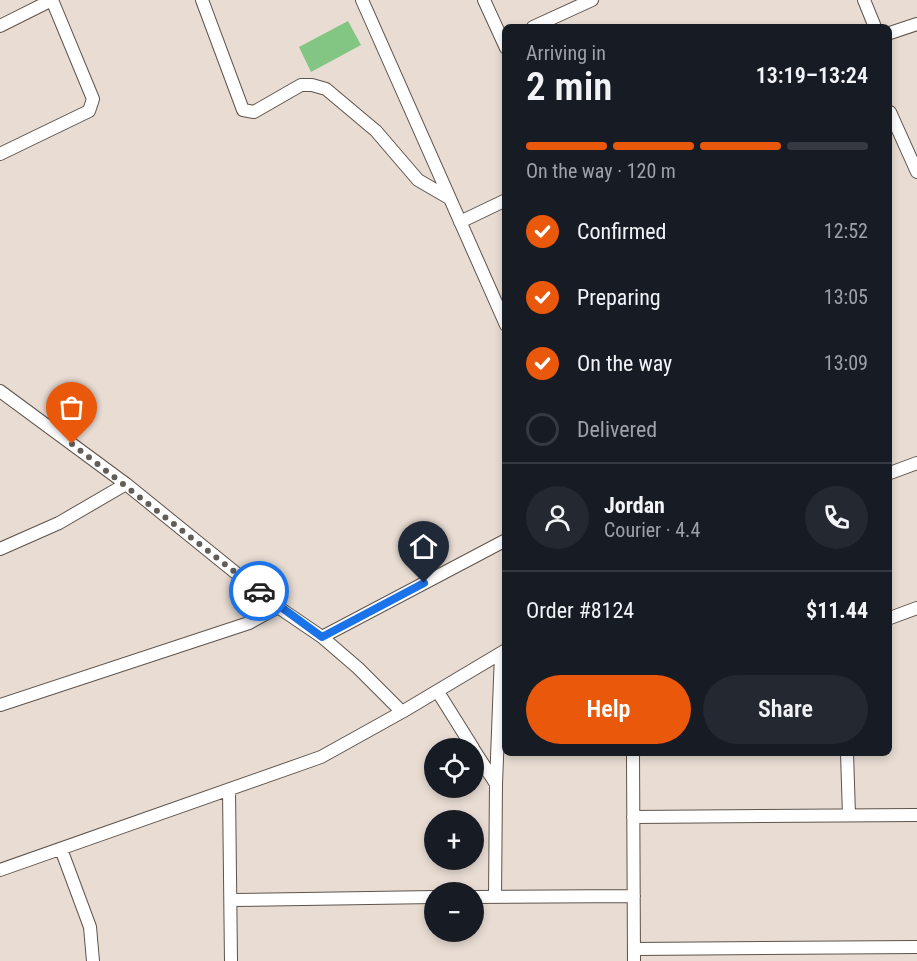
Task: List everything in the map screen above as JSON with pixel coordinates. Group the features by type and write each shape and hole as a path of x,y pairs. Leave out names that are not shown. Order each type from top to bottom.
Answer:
{"street":[{"path":"0,26 52,0 93,99 89,111 0,154"},
{"path":"202,0 243,110 254,112 302,86 312,85 326,88 376,131 418,180 449,198"},
{"path":"362,0 502,316"},
{"path":"484,0 502,39"},
{"path":"540,24 592,0"},
{"path":"864,0 874,24"},
{"path":"892,32 917,24"},
{"path":"892,116 917,172"},
{"path":"460,222 502,202"},
{"path":"0,391 126,484 278,607 322,637 358,668 402,712"},
{"path":"892,469 917,463"},
{"path":"0,549 69,518 126,484"},
{"path":"322,637 502,542"},
{"path":"0,705 249,623 278,607"},
{"path":"892,617 917,608"},
{"path":"0,870 321,757 438,692 502,653"},
{"path":"495,897 496,784 502,671"},
{"path":"438,692 467,738"},
{"path":"633,756 634,955 771,955 917,947"},
{"path":"847,756 849,815"},
{"path":"484,765 496,784"},
{"path":"229,790 231,961"},
{"path":"633,818 917,815"},
{"path":"61,849 90,927 93,961"},
{"path":"484,897 634,896"},
{"path":"231,900 424,897"}],"green space":[{"path":"348,21 361,45 311,72 299,47"}],"way so far":[{"path":"72,444 126,484 259,591"}],"route":[{"path":"259,591 322,637 424,583"}]}
